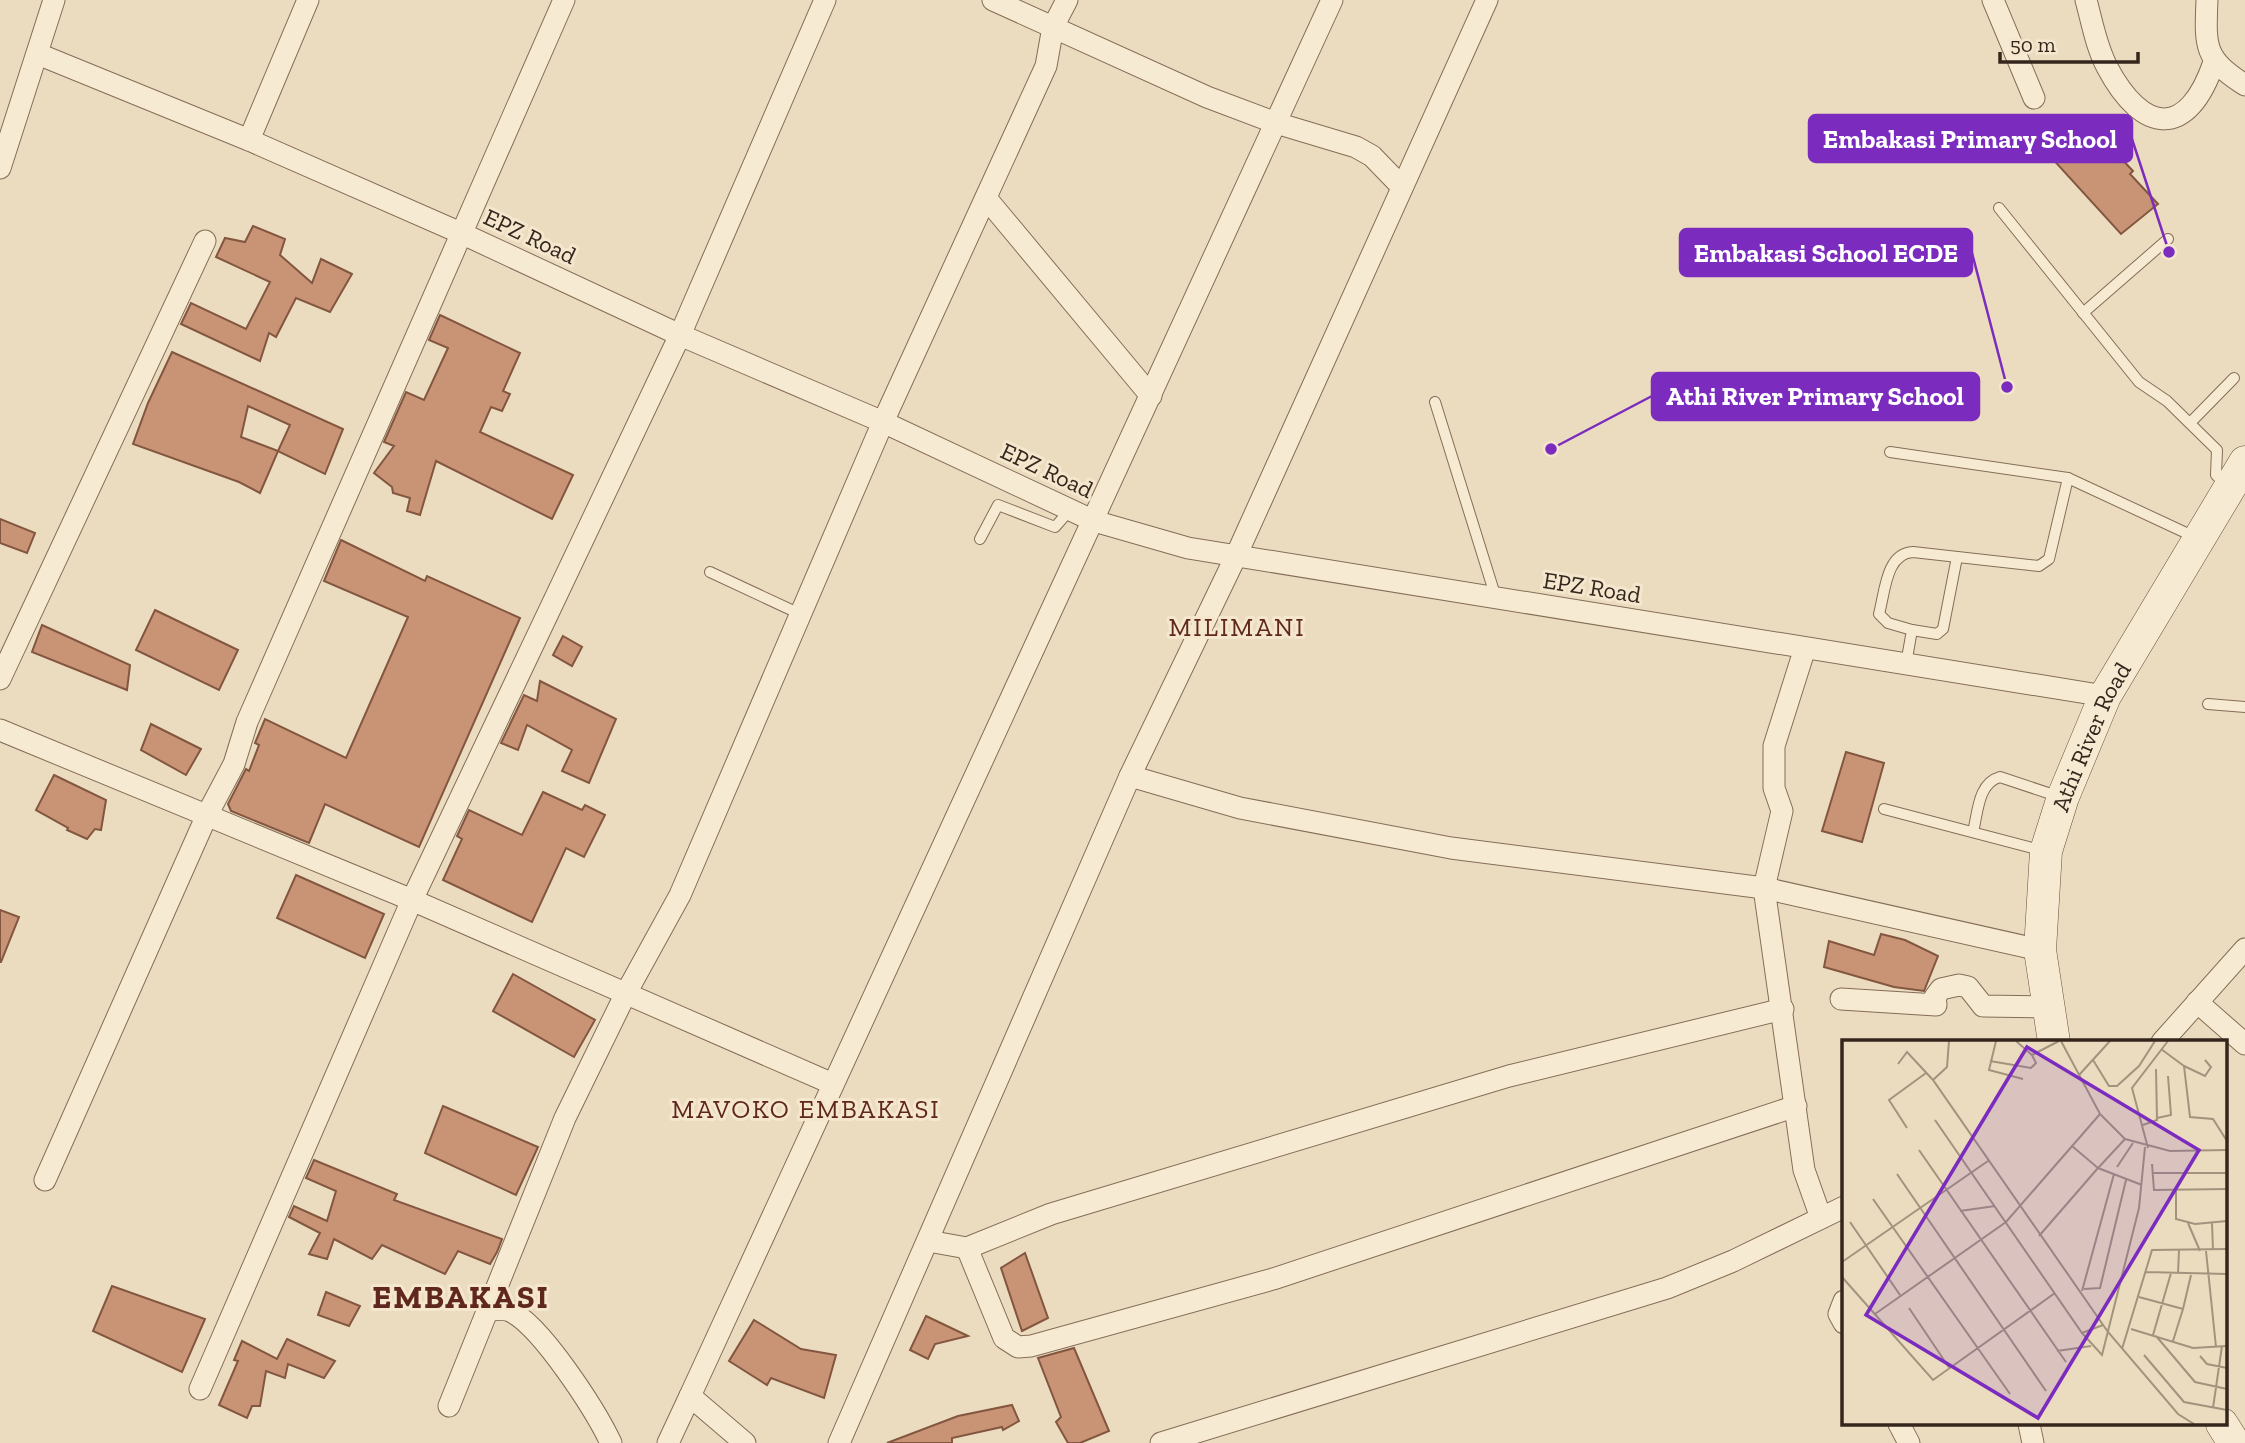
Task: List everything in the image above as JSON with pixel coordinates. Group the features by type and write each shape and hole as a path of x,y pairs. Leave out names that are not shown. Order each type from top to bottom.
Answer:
{"main road":[{"name":"Athi River Road","path":"2054,1040 2040,950 2046,851 2063,797 2105,696 2197,538 2245,462"},
{"path":"2223,1426 2234,1443"}],"street":[{"path":"0,168 54,0"},
{"path":"249,140 308,0"},
{"path":"45,1180 207,815 234,764 247,722 564,0"},
{"path":"200,1389 412,900 680,335 825,0"},
{"path":"993,0 1207,96 1276,123 1356,146 1372,156 1402,187"},
{"path":"449,1406 565,1118 625,995 680,895 883,422 1046,66 1053,27 1068,0"},
{"path":"668,1443 1332,0"},
{"path":"839,1443 1130,776 1237,556 1487,0"},
{"path":"1993,0 2034,98"},
{"path":"2086,0 2108,68 2146,116 2161,120 2181,116 2197,98 2214,62"},
{"path":"2207,0 2207,42 2214,62 2245,85"},
{"name":"EPZ Road","path":"38,54 249,140 463,234 680,335 883,422 1094,521 1188,548 2105,696"},
{"path":"986,198 1151,396"},
{"path":"0,679 205,241"},
{"path":"1805,648 1774,746 1774,788 1782,811 1764,888 1804,1170 1821,1218"},
{"path":"0,730 412,900 834,1084"},
{"path":"1130,776 1240,808 1451,848 1764,888 2040,950"},
{"path":"2164,1040 2245,949"},
{"path":"1841,999 1936,1005 1936,997 1941,989 1959,985 1968,986 1983,1006 2048,1007"},
{"path":"2197,1002 2245,1044"},
{"path":"928,1241 967,1248 1051,1214 1509,1076 1783,1009"},
{"path":"967,1248 1004,1338 1018,1347 1031,1346 1273,1279 1796,1106"},
{"path":"1161,1443 1667,1289 1733,1261 1842,1208"},
{"path":"488,1310 509,1310 539,1335 583,1396 611,1443"},
{"path":"690,1396 745,1443"},
{"path":"1900,1426 1909,1443"},
{"path":"2030,1426 2034,1443"}],"lane":[{"path":"1999,208 2139,382 2167,401 2217,450 2216,475 2229,488"},
{"path":"2083,313 2168,239"},
{"path":"2190,423 2234,378"},
{"path":"1435,402 1496,598"},
{"path":"1890,452 2068,478 2197,538"},
{"path":"1957,557 1943,629 1937,634 1888,623 1879,614 1893,562 1905,552 1957,557 2032,565 2045,563 2049,559 2068,478"},
{"path":"980,539 998,505 1055,527 1070,510"},
{"path":"710,572 800,614"},
{"path":"1906,664 1912,630"},
{"path":"2208,704 2245,707"},
{"path":"1973,832 1984,787 1990,780 2000,777 2063,797"},
{"path":"1884,809 2046,851"}],"building":[{"path":"2088,123 2133,171 2130,174 2158,204 2121,234 2048,154"},
{"path":"253,226 285,239 280,255 312,283 321,259 352,274 330,312 296,298 276,337 269,333 260,361 181,324 191,303 246,329 270,282 216,257 225,238 245,242"},
{"path":"440,315 520,353 503,391 510,394 502,411 491,407 480,432 573,475 552,519 436,461 420,515 407,511 410,498 393,493 392,487 374,473 394,446 384,442 406,392 424,400 448,348 429,340"},
{"path":"172,352 343,429 325,474 278,451 260,493 239,482 133,444 148,403","holes":["248,406 290,425 278,451 241,437"]},
{"path":"0,519 35,533 27,553 0,543"},
{"path":"341,540 425,581 427,576 520,618 419,847 325,804 309,843 231,811 228,804 246,769 249,771 259,745 255,743 265,719 346,758 408,617 324,581"},
{"path":"155,610 238,650 219,690 136,650"},
{"path":"42,625 130,665 127,690 32,652"},
{"path":"563,636 582,647 572,666 553,655"},
{"path":"540,681 616,719 589,783 562,771 572,750 527,725 518,750 501,743 524,695 537,701"},
{"path":"151,724 201,749 186,775 141,750"},
{"path":"1846,752 1884,763 1862,842 1822,831"},
{"path":"54,775 106,800 101,830 95,829 87,839 36,810"},
{"path":"543,792 582,810 585,805 605,815 584,857 566,848 532,922 443,880 462,839 457,836 469,810 522,835"},
{"path":"296,875 384,914 365,958 277,918"},
{"path":"0,910 19,917 1,962 0,962"},
{"path":"1881,934 1905,940 1938,956 1924,991 1894,987 1824,967 1829,941 1874,955"},
{"path":"513,974 595,1020 574,1057 493,1011"},
{"path":"443,1106 538,1147 516,1195 425,1153"},
{"path":"314,1160 397,1194 394,1200 502,1239 497,1252 490,1264 458,1251 445,1274 382,1245 372,1259 334,1239 327,1259 309,1254 320,1233 289,1217 294,1206 327,1221 336,1191 306,1178"},
{"path":"1025,1253 1048,1318 1022,1331 1001,1268"},
{"path":"112,1286 205,1319 182,1372 93,1331"},
{"path":"326,1292 360,1306 349,1326 318,1315"},
{"path":"926,1316 968,1336 935,1344 928,1359 910,1350"},
{"path":"754,1320 801,1349 836,1355 824,1398 771,1378 767,1385 729,1361"},
{"path":"287,1339 335,1361 324,1378 288,1364 285,1378 266,1371 260,1406 252,1406 247,1418 219,1405 238,1361 234,1360 242,1341 277,1359"},
{"path":"1074,1348 1109,1431 1080,1443 1068,1443 1056,1422 1061,1417 1038,1358"},
{"path":"1012,1405 1019,1421 1003,1430 1002,1427 952,1438 952,1443 887,1443 958,1416"}],"place":[{"name":"Embakasi Primary School","path":"2169,252"},
{"name":"Embakasi School ECDE","path":"2007,387"},
{"name":"Athi River Primary School","path":"1551,449"}],"district":[{"name":"MILIMANI","path":"1237,627"},
{"name":"MAVOKO EMBAKASI","path":"806,1109"},
{"name":"EMBAKASI","path":"461,1297"}]}
